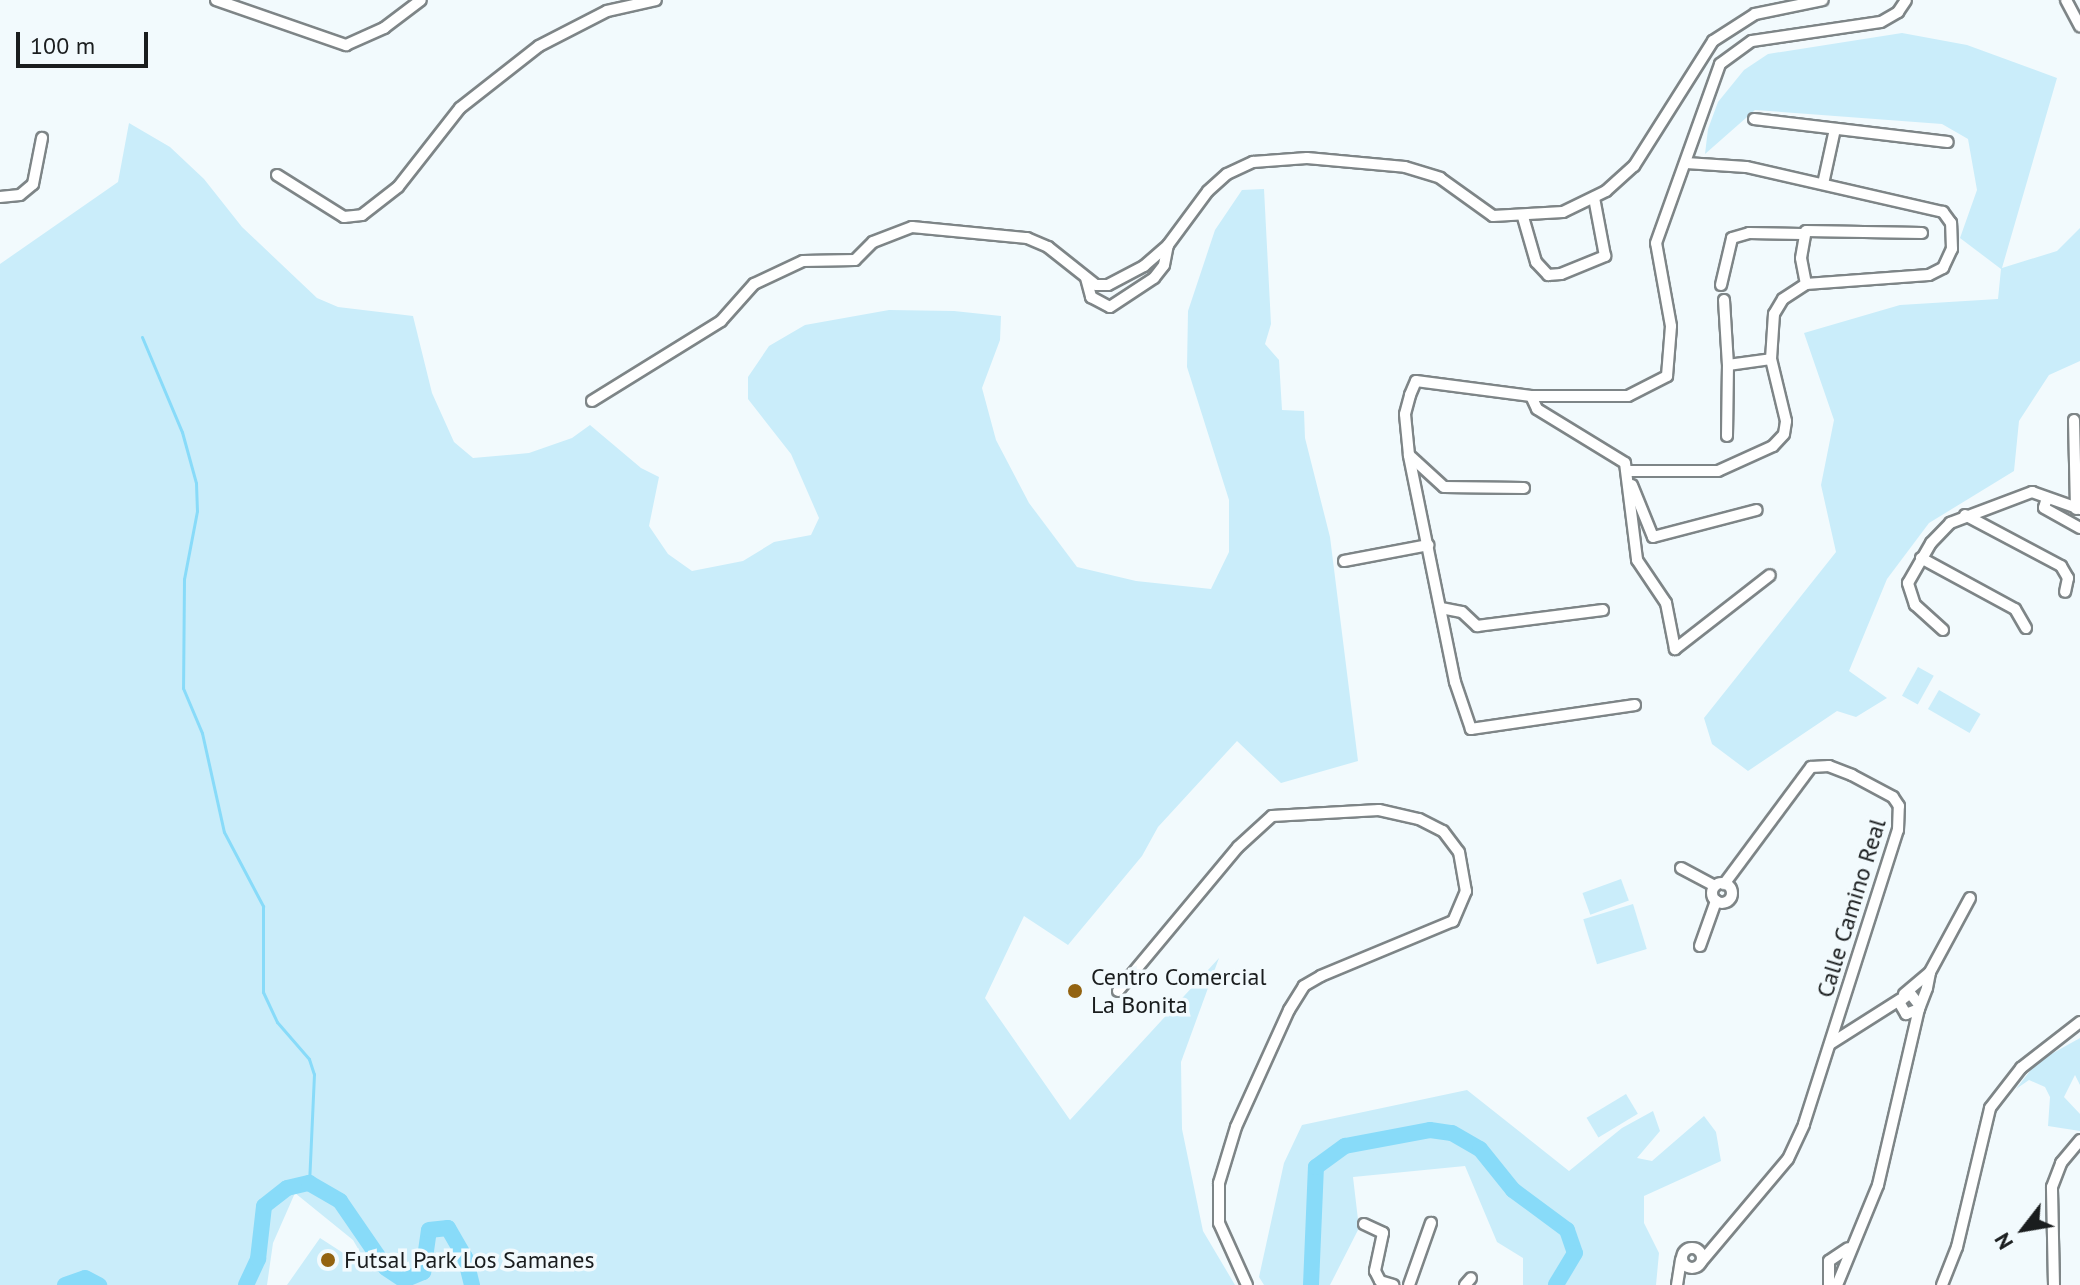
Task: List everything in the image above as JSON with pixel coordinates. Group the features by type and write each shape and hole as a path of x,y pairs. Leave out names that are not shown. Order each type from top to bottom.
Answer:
{"street":[{"path":"216,0 346,45 384,28 421,0"},
{"path":"277,175 344,217 362,215 398,187 460,108 539,46 607,11 656,0"},
{"path":"592,401 721,321 754,284 803,261 855,260 873,242 900,229 926,227 1027,238 1048,247 1086,278 1108,285 1128,277 1168,245 1227,174 1267,161 1307,158 1405,167 1440,178 1480,211 1523,217 1563,212 1594,198 1634,166 1713,41 1755,14 1823,0"},
{"path":"1635,705 1471,729 1455,682 1409,455 1405,414 1416,381 1531,396 1628,396 1667,376 1671,326 1656,243 1720,64 1734,50 1752,41 1881,22 1898,12 1906,0"},
{"path":"2066,0 2080,26"},
{"path":"1754,119 1948,142"},
{"path":"1823,184 1835,129"},
{"path":"0,197 20,195 33,184 42,138"},
{"path":"1629,475 1718,471 1773,446 1784,434 1786,421 1771,359 1774,314 1794,289 1806,284 1929,275 1943,268 1952,249 1951,223 1943,212 1746,167 1686,163"},
{"path":"1523,217 1536,262 1548,275 1561,274 1605,256 1594,198"},
{"path":"1721,285 1732,238 1749,233 1802,234 1819,228 1922,233"},
{"path":"1802,234 1806,284"},
{"path":"1086,278 1091,297 1110,307 1154,278 1168,245"},
{"path":"1724,300 1728,365 1727,436"},
{"path":"1728,365 1771,359"},
{"path":"1531,396 1537,409 1615,455 1629,475 1653,537 1757,510"},
{"path":"1943,630 1908,594 1911,574 1950,523 1965,515 2021,494 2047,498 2078,509 2074,420"},
{"path":"1409,455 1444,487 1524,488"},
{"path":"1629,475 1637,560 1666,603 1675,649 1770,575"},
{"path":"2047,498 2044,508 2080,528"},
{"path":"1965,515 2061,566 2068,578 2065,592"},
{"path":"1344,561 1429,545"},
{"path":"1921,558 2015,609 2026,628"},
{"path":"1441,608 1462,612 1477,626 1603,610"},
{"name":"Calle Camino Real","path":"1680,1285 1788,1159 1830,1044 1898,830 1899,806 1893,797 1852,775 1829,766 1811,767 1720,885 1731,898 1716,901"},
{"path":"1118,991 1194,894 1259,824 1286,812 1379,810 1419,819 1443,831 1459,852 1466,891 1453,921 1321,976 1304,986 1289,1010 1236,1127 1219,1183 1219,1223 1247,1285"},
{"path":"1681,868 1720,885 1700,946"},
{"path":"1837,1285 1848,1248 1878,1185 1897,1093 1916,1035 1930,972 1970,898"},
{"path":"1830,1044 1902,997 1915,982 1930,972"},
{"path":"1915,982 1927,988"},
{"path":"1902,997 1914,994 1920,1008"},
{"path":"1902,997 1905,1013 1916,1035"},
{"path":"1881,1010 1905,1013 1920,1008"},
{"path":"1942,1285 1961,1233 1990,1108 2021,1068 2080,1022"},
{"path":"2054,1285 2052,1187 2061,1163 2080,1140"},
{"path":"1409,1285 1431,1223"},
{"path":"1364,1224 1383,1233 1375,1271 1379,1279 1393,1285"},
{"path":"1688,1248 1724,1235"},
{"path":"1681,1259 1687,1267 1699,1264 1697,1248 1688,1248"},
{"name":"Calle Camino Real","path":"1680,1285 1681,1259 1688,1248"},
{"path":"1829,1285 1829,1261 1848,1248"}],"shaded area":[{"path":"1902,33 1967,45 2057,78 2002,268 2057,251 2080,228 2080,361 2049,375 2019,421 2014,471 1929,523 1887,579 1849,671 1887,698 1856,717 1837,711 1748,771 1712,744 1704,718 1836,552 1821,485 1834,420 1804,333 1900,305 1998,299 2001,269 1960,238 1977,190 1968,139 1942,124 1755,110 1705,154 1708,129 1718,102 1744,70 1768,54"},
{"path":"129,123 170,147 204,179 242,227 317,298 338,307 413,316 432,393 454,442 473,458 529,453 572,438 590,425 641,468 659,477 649,526 668,554 692,571 743,561 774,542 811,535 819,518 791,454 748,399 748,377 769,346 805,325 889,310 954,311 1001,316 1000,340 982,388 996,440 1029,503 1077,567 1136,581 1211,589 1229,552 1229,500 1187,367 1188,311 1215,230 1242,190 1264,189 1271,324 1265,344 1279,360 1282,410 1304,411 1305,438 1330,537 1358,761 1281,783 1237,741 1158,827 1142,856 1068,945 1024,916 985,998 1070,1120 1219,958 1181,1062 1182,1129 1203,1231 1235,1285 287,1285 320,1238 371,1271 353,1240 295,1193 273,1243 267,1285 0,1285 0,264 118,182"},
{"path":"1918,667 1934,676 1918,705 1902,696"},
{"path":"1939,690 1981,714 1970,733 1928,709"},
{"path":"1621,879 1629,901 1590,915 1582,893"},
{"path":"1633,904 1647,949 1597,964 1583,919"},
{"path":"2080,1038 2080,1085 2075,1075 2064,1097 2080,1114 2080,1131 2048,1126 2050,1097 2045,1087 2029,1080 2016,1089 2037,1062"},
{"path":"1467,1090 1569,1171 1622,1128 1653,1111 1660,1131 1637,1158 1652,1161 1704,1116 1716,1132 1721,1161 1644,1196 1644,1223 1659,1253 1656,1285 1523,1285 1523,1258 1497,1242 1465,1166 1353,1177 1359,1228 1330,1285 1264,1285 1259,1277 1284,1163 1302,1125"},
{"path":"1626,1094 1638,1114 1598,1137 1587,1118"}],"waterway":[{"path":"142,337 182,432 196,483 197,511 184,579 183,688 202,733 224,832 263,906 263,992 277,1022 309,1059 314,1074 309,1183"},
{"path":"1311,1285 1316,1167 1345,1146 1430,1130 1452,1133 1480,1149 1513,1190 1567,1230 1575,1253 1556,1285"},
{"path":"246,1285 258,1259 264,1206 287,1188 309,1183 340,1201 386,1268 404,1280 423,1272 429,1230 448,1228 465,1257 472,1285"},
{"path":"65,1285 85,1278 99,1285"}],"place":[{"name":"Centro Comercial La Bonita","path":"1075,991"},
{"name":"Futsal Park Los Samanes","path":"328,1260"}]}
